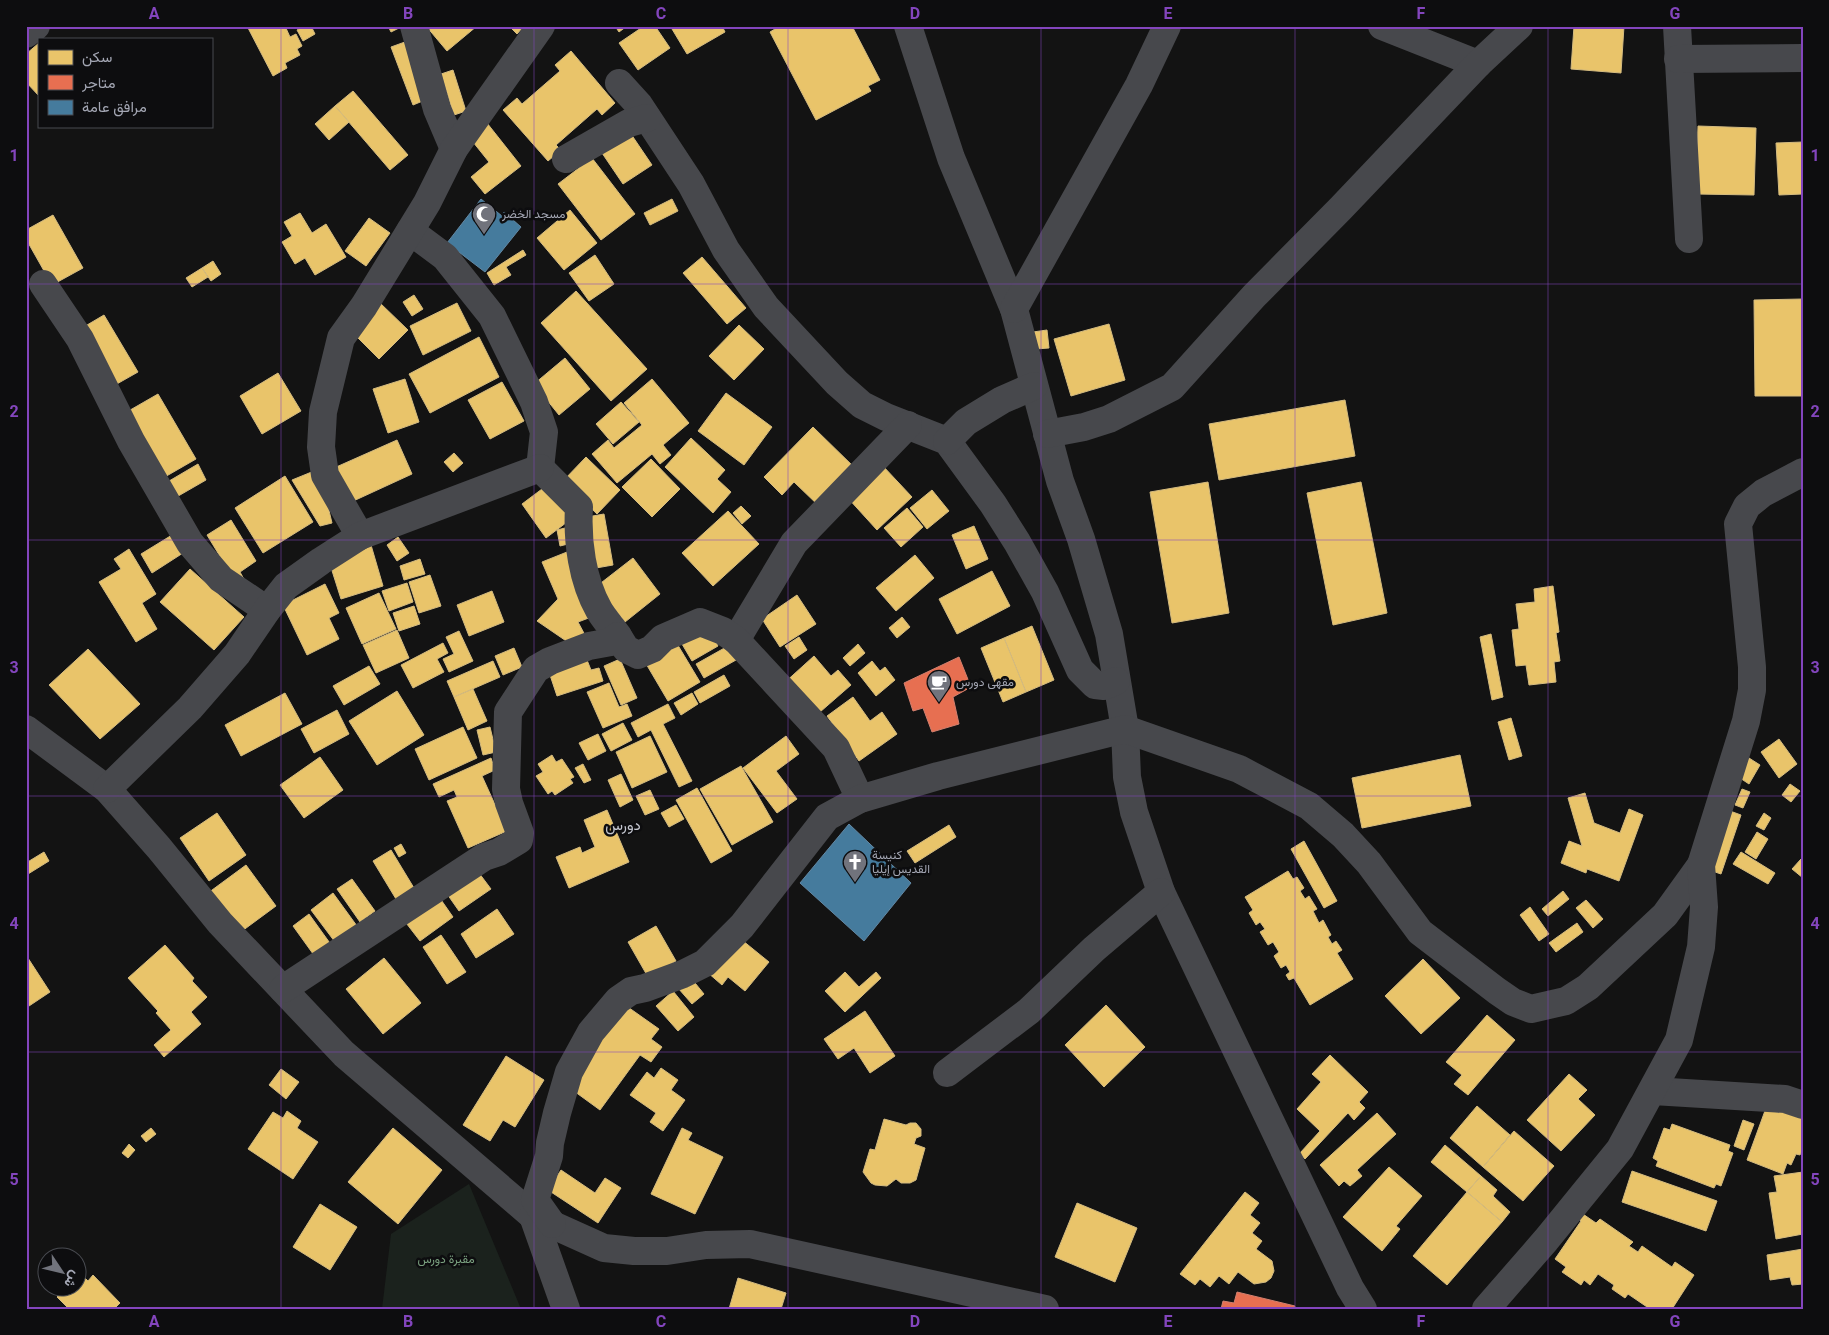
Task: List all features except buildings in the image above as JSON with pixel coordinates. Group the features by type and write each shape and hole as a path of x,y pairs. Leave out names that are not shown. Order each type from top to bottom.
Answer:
{"street":[{"path":"26,34 36,26"},
{"path":"414,26 436,109 454,149"},
{"path":"360,536 325,475 321,447 323,412 341,338 364,306 427,203 454,149 541,26"},
{"path":"908,26 950,158 1014,309 1060,482 1081,540 1109,634 1125,729 1127,777 1134,812 1161,892 1350,1288 1363,1309"},
{"path":"1014,309 1139,86 1167,26"},
{"path":"1382,26 1478,64"},
{"path":"1048,434 1084,427 1109,419 1172,387 1254,296 1478,64 1519,26"},
{"path":"1677,26 1689,239"},
{"path":"1678,59 1803,58"},
{"path":"619,83 639,105 691,184 726,250 766,307 837,383 862,405 886,417 947,441 993,504 1017,542 1045,592 1080,670 1095,685 1104,686 1116,681"},
{"path":"566,159 629,123 647,118"},
{"path":"410,230 445,257 492,316 534,402 544,432 540,468"},
{"path":"43,284 80,339 131,440 190,543 221,579 267,610"},
{"path":"947,441 966,422 1002,400 1034,386"},
{"path":"736,640 794,543 908,425"},
{"path":"106,789 190,708 236,654 286,586 360,536 540,468"},
{"path":"540,468 579,507 578,529 585,576 599,610 626,649 638,655 652,649 663,638 700,622 723,631 736,640 836,748 860,799"},
{"path":"566,1309 535,1200 549,1156 557,1113 569,1072 591,1032 618,1000 631,991 683,974 705,963 742,926 827,817 860,799 938,776 1125,729 1239,769 1308,806 1343,835 1369,863 1420,932 1513,1002 1531,1009 1566,1001 1588,987 1665,915 1701,865 1746,721 1752,690 1752,667 1738,524 1747,506 1762,493 1803,472"},
{"path":"283,990 484,857 499,852 519,840 520,833 506,789 508,712 536,669 550,661 589,646 611,642 618,636"},
{"path":"26,729 106,789 159,848 220,923 344,1054 542,1220 604,1248 634,1252 667,1251 706,1245 750,1244 1045,1309"},
{"path":"1486,1309 1546,1240 1620,1149 1679,1040 1700,947 1704,907 1701,865"},
{"path":"946,1072 1028,1011 1161,892"},
{"path":"1653,1091 1785,1099 1803,1105"}],"green space":[{"name":"مقبرة دورس","path":"469,1184 521,1309 382,1309 391,1234"}],"place":[{"name":"مسجد الخضر","path":"484,235"},
{"name":"مقهى دورس","path":"939,703"},
{"name":"كنيسة القديس إيليا","path":"855,883"}],"district":[{"name":"دورس","path":"623,825"}]}
